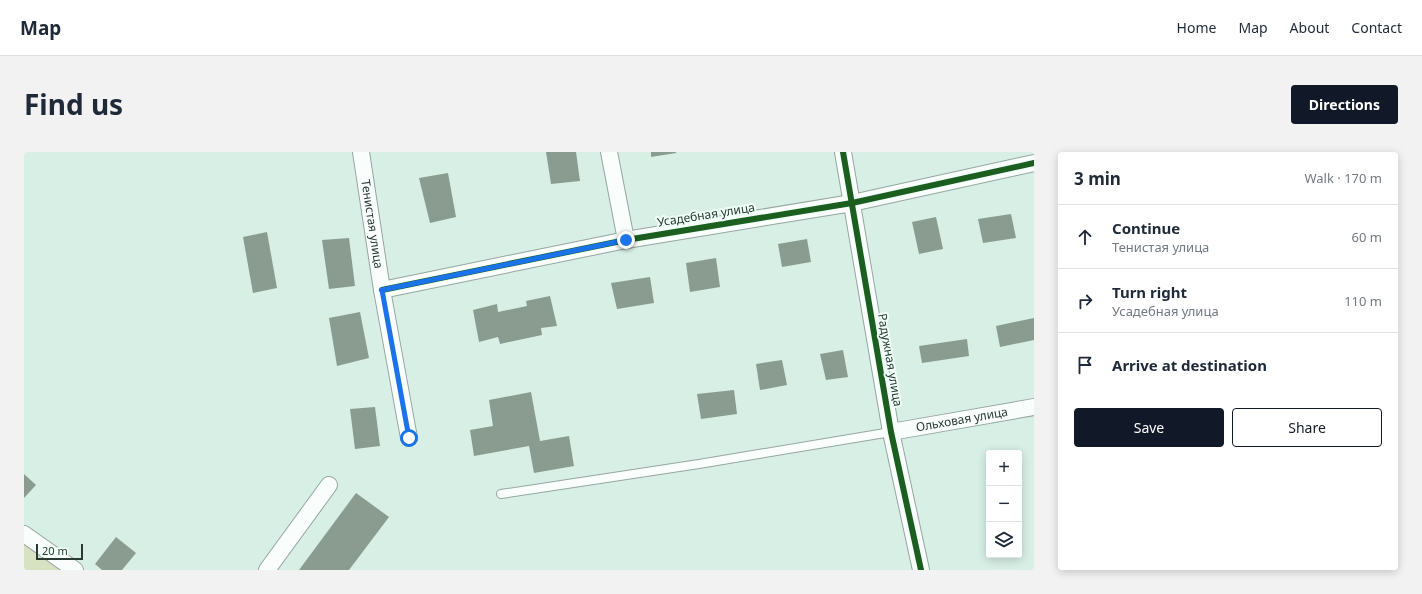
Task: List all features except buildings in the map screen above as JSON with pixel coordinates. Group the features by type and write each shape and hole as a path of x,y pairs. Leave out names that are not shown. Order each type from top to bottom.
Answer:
{"street":[{"name":"Тенистая улица","path":"360,152 382,290 409,438"},
{"path":"609,152 626,240"},
{"name":"Радужная улица","path":"842,152 891,432 921,570"},
{"name":"Усадебная улица","path":"382,290 626,240 852,203 1034,164"},
{"name":"Ольховая улица","path":"891,432 1034,407"},
{"path":"267,570 329,485"},
{"path":"24,534 75,570"}],"lane":[{"path":"501,494 699,464 891,432"}],"green space":[{"path":"24,540 64,570 24,570"}],"cycle path":[{"path":"843,152 891,432 921,570"},
{"path":"382,290 626,240 852,203 1034,163"}],"route":[{"path":"409,438 382,290 626,240"}]}
